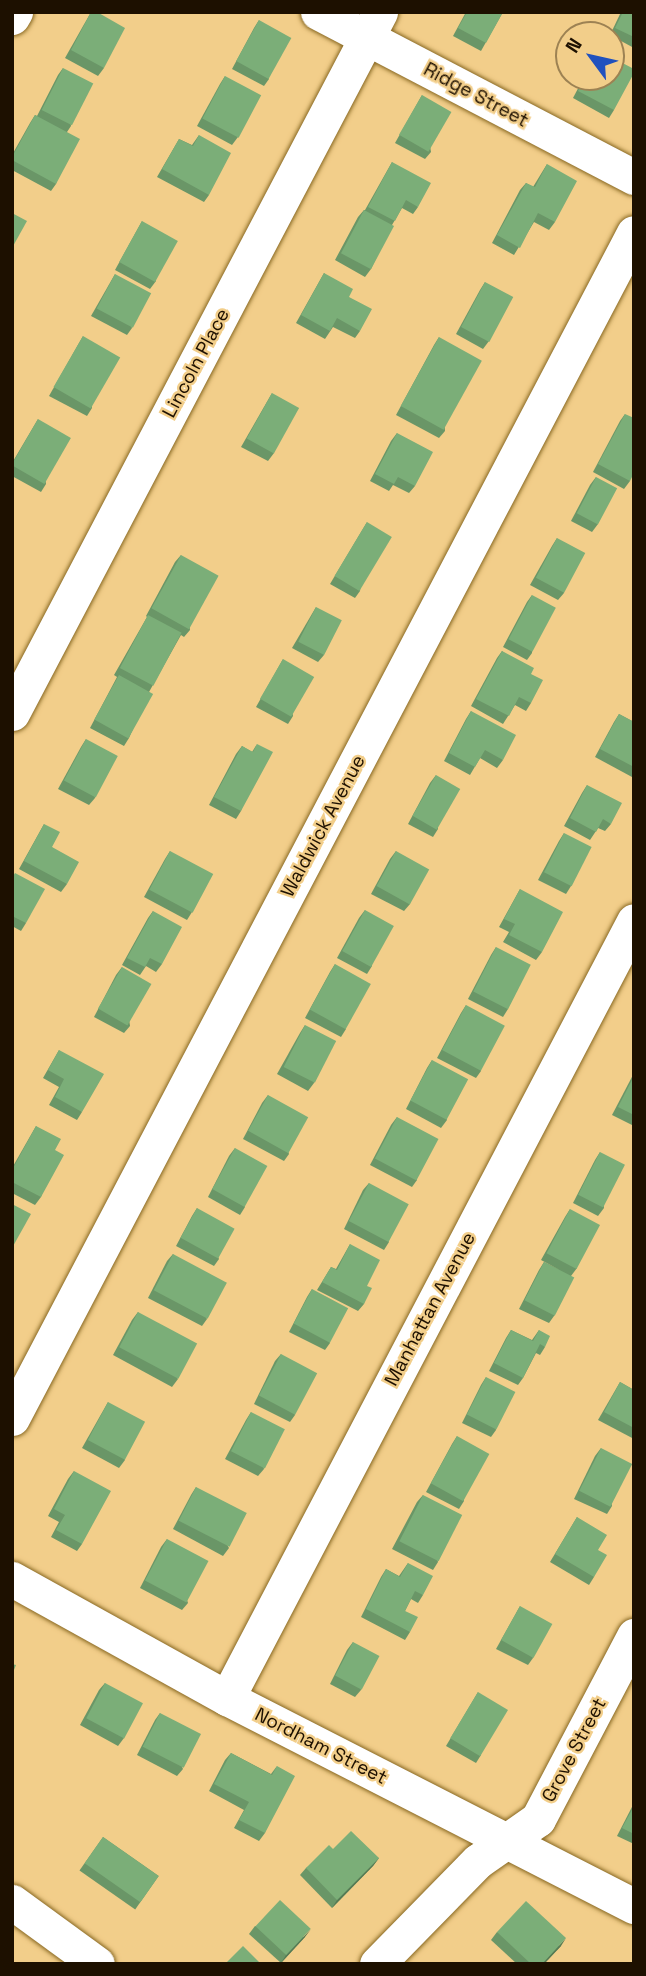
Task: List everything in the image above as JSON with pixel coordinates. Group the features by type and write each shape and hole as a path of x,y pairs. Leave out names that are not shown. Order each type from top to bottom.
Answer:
{"street":[{"name":"Ridge Street","path":"318,12 373,25 634,177"},
{"name":"Lincoln Place","path":"12,713 373,25"},
{"name":"Waldwick Avenue","path":"12,1418 634,233"},
{"name":"Manhattan Avenue","path":"227,1698 634,921"},
{"name":"Nordham Street","path":"12,1578 227,1698 634,1906"},
{"name":"Grove Street","path":"377,1964 478,1861 538,1819 634,1636"},
{"path":"12,1902 97,1964"}],"building":[{"path":"91,12 97,12 125,28 104,68 71,50"},
{"path":"467,12 503,12 486,43 458,28"},
{"path":"623,12 634,12 634,37 625,33 625,21 618,21"},
{"path":"259,20 291,38 269,79 236,61"},
{"path":"625,64 634,69 625,90"},
{"path":"63,68 93,83 72,125 42,110"},
{"path":"225,76 261,95 239,138 202,118"},
{"path":"578,91 624,91 614,110"},
{"path":"422,95 451,112 428,152 399,135"},
{"path":"35,115 80,139 56,184 12,160"},
{"path":"199,135 231,153 209,195 162,169 179,139 193,146"},
{"path":"392,162 431,183 418,207 406,200 395,221 368,207"},
{"path":"547,164 577,181 555,222 538,213 520,248 497,235 526,183 535,187"},
{"path":"364,210 394,226 371,269 341,253"},
{"path":"12,213 27,221 12,248"},
{"path":"142,221 178,241 155,282 119,262"},
{"path":"324,273 353,289 349,297 372,309 360,331 337,318 330,331 301,315"},
{"path":"115,274 151,293 133,328 97,308"},
{"path":"485,282 513,297 489,342 461,327"},
{"path":"83,336 120,358 91,409 54,387"},
{"path":"439,337 482,361 444,430 401,406"},
{"path":"272,393 299,408 274,454 247,438"},
{"path":"625,414 634,418 634,473 630,481 598,464"},
{"path":"38,419 71,438 44,484 12,465"},
{"path":"397,433 433,452 415,486 398,477 394,484 375,474"},
{"path":"596,477 617,488 598,524 577,513"},
{"path":"367,522 392,537 359,591 335,576"},
{"path":"557,538 585,553 564,593 536,578"},
{"path":"181,555 219,576 189,629 151,608"},
{"path":"532,595 556,608 532,652 509,639"},
{"path":"316,607 342,620 324,655 298,642"},
{"path":"148,615 182,633 153,686 120,668"},
{"path":"502,651 534,668 531,674 543,680 531,703 519,697 509,716 476,699"},
{"path":"283,659 314,677 291,717 260,699"},
{"path":"119,675 153,694 128,739 94,720"},
{"path":"471,711 516,735 503,760 485,750 475,767 449,753"},
{"path":"619,714 634,722 634,767 600,749"},
{"path":"86,739 118,756 96,797 64,780"},
{"path":"257,744 273,752 241,811 214,797 242,746 253,752"},
{"path":"436,775 460,789 437,830 412,816"},
{"path":"587,785 622,803 611,824 603,819 596,832 570,818"},
{"path":"44,824 60,832 52,847 79,862 67,884 24,861"},
{"path":"564,833 592,847 572,886 544,872"},
{"path":"170,851 213,874 193,913 149,890"},
{"path":"396,851 429,869 410,904 377,886"},
{"path":"15,873 45,889 26,923 12,916 12,878"},
{"path":"520,889 563,912 542,952 509,935 515,924 504,919"},
{"path":"365,910 394,926 371,967 342,951"},
{"path":"153,911 182,927 162,964 150,958 145,967 127,958"},
{"path":"496,947 531,965 508,1009 473,992"},
{"path":"335,964 371,984 346,1029 310,1009"},
{"path":"122,967 151,984 127,1026 98,1009"},
{"path":"466,1005 505,1026 481,1071 442,1050"},
{"path":"305,1025 336,1041 315,1083 284,1067"},
{"path":"59,1050 104,1074 82,1112 55,1097 64,1079 48,1070"},
{"path":"432,1060 468,1079 447,1120 410,1101"},
{"path":"634,1076 634,1115 618,1107"},
{"path":"268,1095 308,1117 288,1153 248,1131"},
{"path":"397,1117 438,1139 416,1181 375,1158"},
{"path":"36,1126 61,1139 55,1150 64,1155 41,1197 12,1182 12,1170"},
{"path":"235,1148 267,1166 245,1207 212,1189"},
{"path":"600,1152 625,1165 603,1207 578,1195"},
{"path":"369,1183 409,1204 389,1242 349,1221"},
{"path":"12,1204 31,1214 12,1248"},
{"path":"197,1208 235,1229 218,1259 181,1238"},
{"path":"570,1209 600,1225 577,1269 547,1253"},
{"path":"350,1244 380,1260 367,1286 372,1288 364,1304 322,1282 331,1267 337,1270"},
{"path":"173,1254 227,1283 208,1319 154,1290"},
{"path":"544,1262 574,1277 555,1316 524,1300"},
{"path":"312,1289 348,1308 330,1343 294,1323"},
{"path":"138,1312 197,1343 178,1379 119,1347"},
{"path":"511,1330 533,1341 539,1330 550,1336 545,1347 540,1344 523,1378 494,1363"},
{"path":"281,1354 317,1373 295,1415 259,1395"},
{"path":"486,1377 515,1392 496,1429 467,1414"},
{"path":"620,1382 634,1390 634,1428 604,1412"},
{"path":"108,1402 145,1422 125,1460 88,1440"},
{"path":"251,1412 285,1429 265,1468 231,1451"},
{"path":"457,1436 489,1454 463,1501 431,1483"},
{"path":"601,1448 632,1464 610,1507 579,1491"},
{"path":"74,1471 111,1491 82,1544 56,1530 65,1515 54,1509"},
{"path":"196,1487 247,1513 230,1547 179,1521"},
{"path":"423,1495 462,1515 439,1561 399,1541"},
{"path":"577,1517 607,1535 598,1550 607,1555 594,1577 555,1554"},
{"path":"167,1539 208,1561 186,1603 145,1580"},
{"path":"408,1563 433,1576 423,1595 415,1591 405,1611 418,1617 410,1632 366,1609 386,1569 400,1577"},
{"path":"520,1606 552,1624 533,1658 501,1640"},
{"path":"353,1642 379,1656 362,1690 335,1676"},
{"path":"105,1683 143,1703 124,1739 86,1718"},
{"path":"478,1692 508,1710 480,1756 450,1738"},
{"path":"160,1713 201,1734 184,1768 143,1747"},
{"path":"231,1753 272,1775 277,1766 295,1776 265,1833 239,1820 249,1802 214,1784"},
{"path":"634,1806 634,1834 622,1828"},
{"path":"351,1831 379,1858 337,1900 306,1868 329,1845 333,1849"},
{"path":"103,1837 159,1876 140,1902 85,1863"},
{"path":"280,1900 311,1929 286,1955 255,1926"},
{"path":"526,1901 566,1938 542,1964 531,1964 497,1932"},
{"path":"243,1946 261,1964 225,1964"}]}
